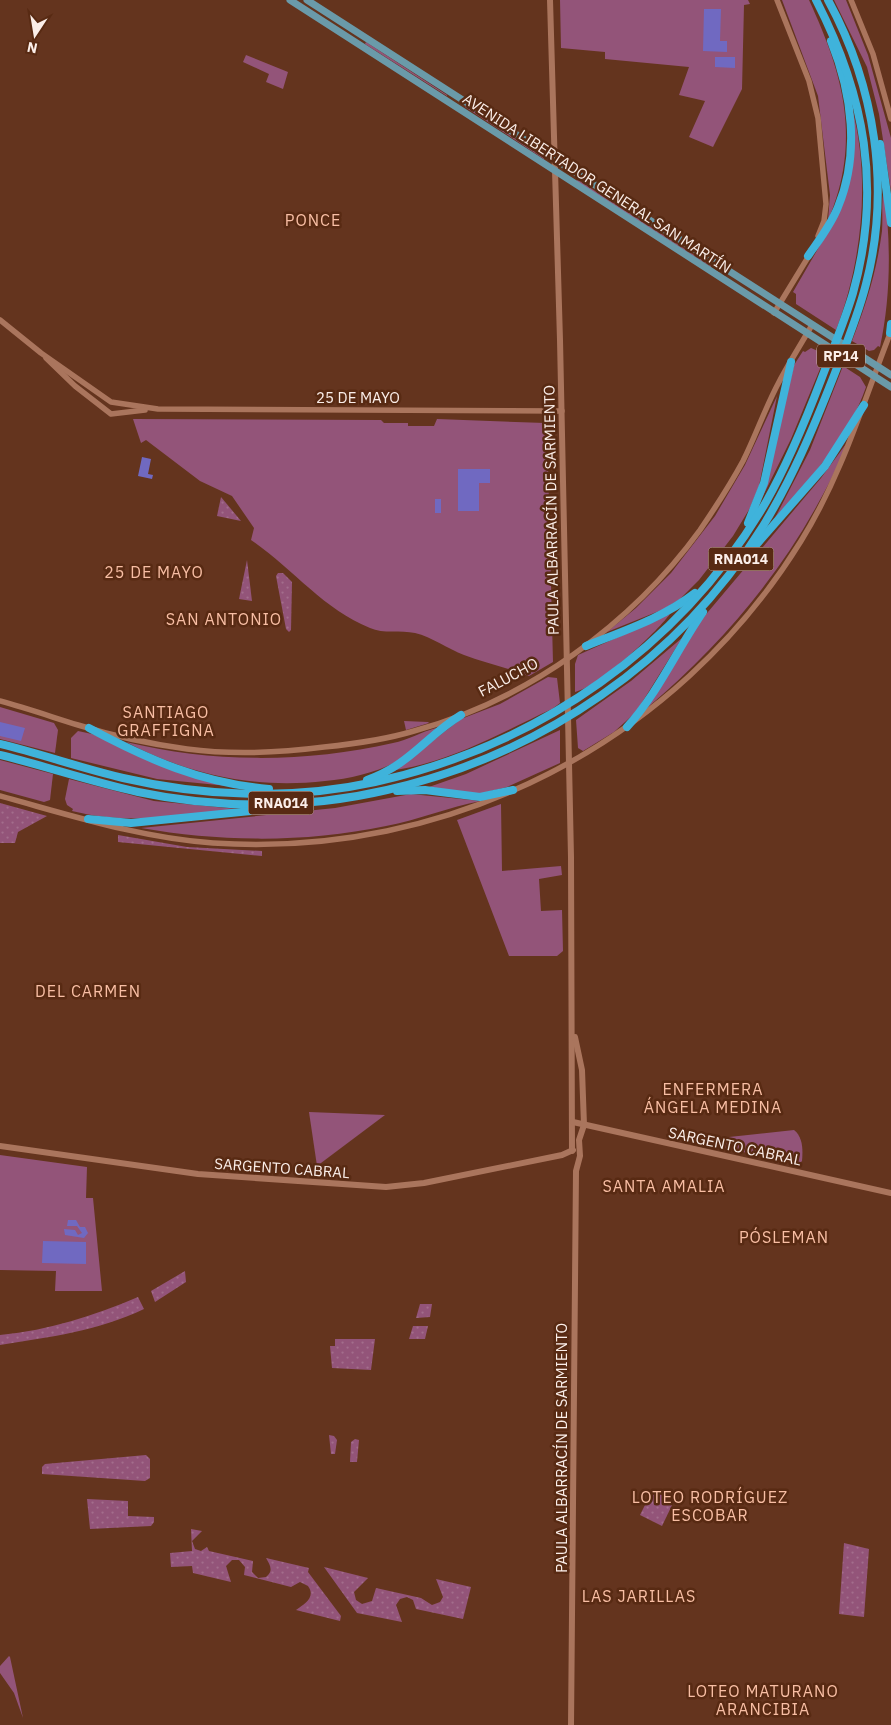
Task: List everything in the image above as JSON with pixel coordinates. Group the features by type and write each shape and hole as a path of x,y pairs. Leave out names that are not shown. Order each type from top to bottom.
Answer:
{"highway":[{"name":"RNA014","path":"0,744 114,776 174,788 246,793 339,788 394,778 441,764 500,741 553,714 582,696 647,647 715,575 736,548 764,505 786,463 840,332 855,286 867,213 867,163 862,123 854,90 842,54 816,0"},
{"name":"RNA014","path":"0,755 120,788 188,800 260,804 342,798 375,793 430,779 474,764 510,748 583,708 623,680 658,650 725,580 760,531 786,486 807,443 849,338 868,279 877,211 877,172 874,136 861,75 848,39 828,0"},
{"path":"808,256 838,209 846,183 851,156 851,125 846,95 823,13"},
{"path":"861,75 869,90 875,116 891,223"},
{"path":"890,332 891,324"},
{"path":"736,548 762,490 791,362"},
{"path":"627,727 645,705 690,630 725,580 825,466 864,405"},
{"path":"586,646 674,608 715,575"},
{"path":"339,788 394,768 413,755 440,728 462,715"},
{"path":"90,728 143,756 188,774 238,786 306,791"},
{"path":"375,793 425,790 480,797 513,790"},
{"path":"88,820 139,823 273,810 342,798"}],"main road":[{"name":"AVENIDA LIBERTADOR GENERAL SAN MARTÍN","path":"290,0 891,387"},
{"name":"AVENIDA LIBERTADOR GENERAL SAN MARTÍN","path":"307,0 891,375"},
{"name":"PAULA ALBARRACÍN DE SARMIENTO","path":"550,0 562,411 573,1122 576,1171 571,1725"},
{"name":"PAULA ALBARRACÍN DE SARMIENTO","path":"572,1019 582,1070 584,1125 574,1155"},
{"name":"SARGENTO CABRAL","path":"573,1122 891,1193"},
{"name":"SARGENTO CABRAL","path":"0,1146 207,1175 386,1187 424,1184 574,1155"}],"street":[{"path":"774,313 821,231 826,211 819,129 809,81 777,0"},
{"path":"852,0 874,58 891,119"},
{"path":"0,320 108,412 112,414 118,413 119,408 115,403 108,406 108,412"},
{"name":"FALUCHO","path":"0,701 90,728 188,749 264,754 385,739 414,732 462,715 512,692 586,646 645,593 698,532 736,473 779,381 812,325"},
{"path":"0,796 144,834 194,841 246,844 307,842 357,837 407,827 462,811 513,790 568,763 627,727 698,669 762,598 801,540 825,499 844,459 890,332"},
{"path":"40,353 76,377 72,382"},
{"name":"25 DE MAYO","path":"76,377 115,403 154,409"},
{"path":"79,388 83,387 85,383"},
{"name":"25 DE MAYO","path":"118,413 154,409 562,411"}],"shaded area":[{"path":"560,0 748,0 750,4 744,5 742,89 713,147 689,137 705,101 679,95 689,67 605,59 605,52 561,48"},
{"path":"782,0 809,0 832,55 839,82 846,136 844,163 838,192 828,221 830,195 818,96"},
{"path":"834,0 846,0 868,55 891,138 891,191 879,114 867,67"},
{"path":"704,9 721,9 720,41 727,41 727,52 703,51"},
{"path":"366,42 447,95 447,96 365,44"},
{"path":"246,55 288,72 283,89 266,82 269,74 243,62"},
{"path":"715,57 735,57 735,68 715,67"},
{"path":"465,107 544,158 544,159"},
{"path":"852,108 858,135 861,163 861,220 852,277 836,330 796,304 796,294 793,292 834,221 845,195"},
{"path":"578,180 711,266 711,267 576,181"},
{"path":"884,189 889,249 888,289 880,347 878,346 874,350 869,351 852,341 866,301 877,260 882,231"},
{"path":"811,348 825,354 822,364 791,439 762,498 794,365 803,351 805,352"},
{"path":"843,366 860,377 866,387 858,406 849,424 827,457 775,518 810,450"},
{"path":"777,396 759,486 750,508 733,536 699,580 680,599 664,609 607,632 636,608 671,573 715,516 745,465"},
{"path":"133,419 381,420 384,423 408,423 408,426 434,426 437,419 545,423 547,426 553,662 529,676 464,655 415,633 375,630 353,620 323,600 251,540 254,528 232,496 200,481 146,440 141,443"},
{"path":"846,444 836,469 815,509 780,565 718,641 647,708 697,625 821,478"},
{"path":"142,457 151,459 148,474 153,475 152,479 138,476"},
{"path":"458,469 490,469 490,483 479,483 479,511 458,511"},
{"path":"221,497 241,521 217,516"},
{"path":"435,499 441,499 441,513 435,513"},
{"path":"247,560 252,601 239,599"},
{"path":"278,573 283,573 292,582 291,630 289,632 286,629 276,576"},
{"path":"670,614 640,646 612,670 585,688 575,692 575,664 578,655"},
{"path":"682,638 636,712 614,732 583,751 578,748 576,720 631,681"},
{"path":"548,677 557,678 560,703 552,709 456,753 416,766 395,770 461,719 500,704"},
{"path":"0,707 54,723 58,730 55,753 0,739"},
{"path":"404,721 428,722 429,723 406,730"},
{"path":"0,722 25,728 21,741 0,736"},
{"path":"436,728 413,751 400,760 386,766 371,772 341,779 299,783 273,783 223,777 174,763 126,742 192,754 259,758 293,757 360,750 404,740"},
{"path":"560,730 560,763 507,787 479,794 429,787 466,774"},
{"path":"78,731 92,734 228,786 157,779 71,758 71,738"},
{"path":"0,760 53,774 50,800 44,802 0,790"},
{"path":"69,779 154,801 237,809 154,818 114,818 93,815 72,811 73,809 67,805 65,799"},
{"path":"411,794 481,801 356,832 294,838 264,839 202,836 141,828 335,808"},
{"path":"0,803 47,816 18,832 15,843 0,843"},
{"path":"501,804 502,871 561,866 562,875 539,879 541,911 562,910 563,951 557,956 509,956 457,820"},
{"path":"118,835 187,847 262,851 262,856 118,842"},
{"path":"309,1112 385,1115 317,1166"},
{"path":"794,1130 802,1144 802,1161 799,1164 720,1147 718,1144 720,1138"},
{"path":"0,1155 87,1167 86,1198 93,1198 102,1291 55,1291 56,1271 0,1270"},
{"path":"68,1220 76,1220 80,1227 85,1227 88,1233 84,1238 65,1235 64,1229 75,1230 78,1235 82,1233 77,1226 67,1226"},
{"path":"43,1241 86,1242 86,1264 42,1263"},
{"path":"185,1271 186,1282 155,1302 151,1291"},
{"path":"138,1297 144,1309 127,1317 74,1332 0,1345 0,1335 54,1326"},
{"path":"420,1304 432,1304 430,1317 416,1318"},
{"path":"413,1326 428,1326 425,1339 409,1339"},
{"path":"335,1339 375,1339 371,1370 332,1368 330,1346 335,1346"},
{"path":"329,1435 334,1436 337,1440 335,1454 331,1454"},
{"path":"355,1439 359,1440 357,1462 350,1462 351,1442"},
{"path":"146,1455 150,1459 150,1478 145,1481 42,1474 42,1467 45,1464"},
{"path":"656,1492 674,1501 662,1526 640,1515 651,1493"},
{"path":"87,1499 128,1501 128,1516 154,1517 154,1522 151,1526 90,1529"},
{"path":"191,1529 202,1531 192,1541 195,1549 201,1551 207,1547 209,1551 253,1561 252,1572 258,1578 266,1577 271,1570 266,1558 309,1568 308,1572 341,1616 340,1621 296,1610 306,1603 310,1597 311,1594 308,1586 300,1582 291,1587 244,1575 245,1567 239,1560 232,1560 226,1566 231,1582 193,1573 192,1566 171,1567 170,1553 192,1551"},
{"path":"844,1543 869,1549 864,1617 839,1614"},
{"path":"324,1567 368,1578 354,1592 356,1600 362,1604 372,1601 376,1588 421,1598 432,1605 440,1602 443,1597 436,1579 471,1587 463,1619 416,1609 413,1600 407,1597 400,1599 396,1605 402,1622 357,1613"},
{"path":"9,1656 23,1718 14,1693 0,1673 0,1666"}],"district":[{"name":"PONCE","path":"313,220"},
{"name":"25 DE MAYO","path":"154,572"},
{"name":"SAN ANTONIO","path":"224,619"},
{"name":"SANTIAGO GRAFFIGNA","path":"166,721"},
{"name":"DEL CARMEN","path":"88,991"},
{"name":"ENFERMERA ÁNGELA MEDINA","path":"713,1098"},
{"name":"SANTA AMALIA","path":"664,1186"},
{"name":"PÓSLEMAN","path":"784,1237"},
{"name":"LOTEO RODRÍGUEZ ESCOBAR","path":"710,1506"},
{"name":"LAS JARILLAS","path":"639,1596"},
{"name":"LOTEO MATURANO ARANCIBIA","path":"763,1700"}]}
